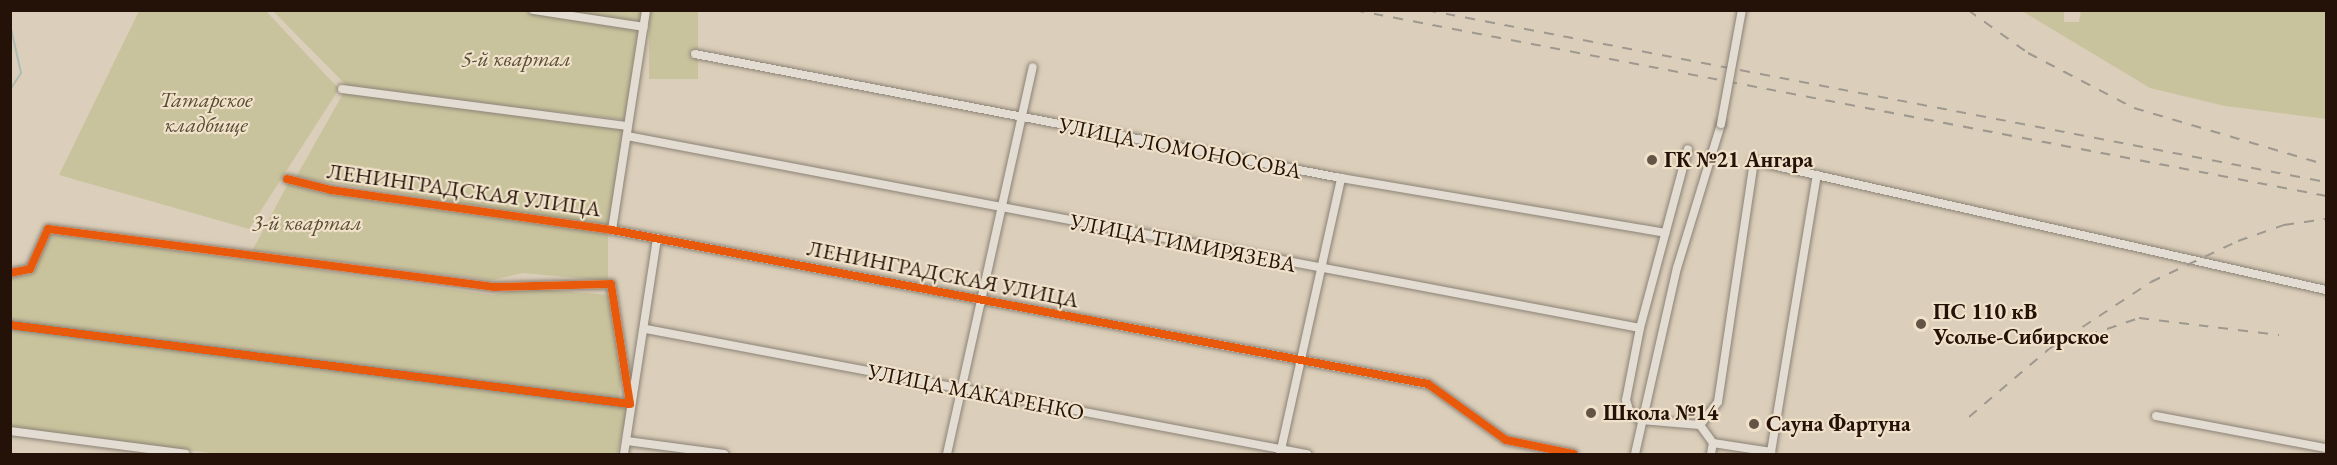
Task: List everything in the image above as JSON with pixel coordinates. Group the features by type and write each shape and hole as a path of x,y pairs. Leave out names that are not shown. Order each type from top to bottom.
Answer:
{"street":[{"path":"533,10 644,27"},
{"path":"612,230 646,10"},
{"path":"1635,454 1677,268 1721,124 1742,10"},
{"name":"УЛИЦА ЛОМОНОСОВА","path":"695,54 1341,178 1665,233"},
{"path":"947,454 1033,67"},
{"path":"342,89 628,126"},
{"name":"УЛИЦА ТИМИРЯЗЕВА","path":"627,136 1640,328"},
{"path":"1688,149 1640,328 1626,400 1630,413 1641,420 1700,425 1713,443 1712,454"},
{"path":"1700,425 1718,402 1754,161 2326,290"},
{"path":"1713,443 1771,452 1817,175"},
{"name":"ЛЕНИНГРАДСКАЯ УЛИЦА","path":"288,178 331,190 612,230 1428,384 1506,440 1574,454"},
{"path":"1280,452 1341,178"},
{"path":"10,273 30,269 48,229 494,287 611,284 630,404"},
{"path":"624,454 630,404 646,329 657,239"},
{"path":"10,325 630,404"},
{"name":"УЛИЦА МАКАРЕНКО","path":"646,329 1280,452 1307,454"},
{"path":"2156,416 2326,447"},
{"path":"10,431 186,454"},
{"path":"627,441 724,454"}],"green space":[{"name":"5-й квартал","path":"519,10 639,28 627,120 349,88 273,11"},
{"name":"Татарское кладбище","path":"139,11 266,11 339,89 249,229 59,175"},
{"path":"552,11 643,11 641,24"},
{"path":"649,11 698,11 698,79 649,79"},
{"path":"2022,11 2064,11 2064,22 2079,22 2081,11 2326,11 2326,119 2225,106 2150,88"},
{"path":"344,92 625,129 610,227 296,177"},
{"name":"3-й квартал","path":"289,182 608,233 608,281 523,273 493,280 252,251"},
{"path":"46,232 493,295 524,288 610,295 623,354 619,400 11,321 11,276 30,275"},
{"path":"11,328 628,407 617,454 219,454 11,428"}],"waterway":[{"path":"10,24 21,73 10,90"}],"railway":[{"path":"1354,10 2326,196"},
{"path":"1426,10 2326,182"},
{"path":"1968,10 2028,53 2134,108 2326,165"},
{"path":"1969,417 2049,349 2151,282 2238,241 2284,225 2326,219"},
{"path":"2069,342 2139,318 2279,335"}],"cycle path":[{"path":"287,179 331,190 612,230 1428,384 1506,440 1574,454"},
{"path":"10,273 30,269 48,229 494,287 611,284 630,404 10,325"}],"place":[{"name":"ГК №21 Ангара","path":"1652,160"},
{"name":"ПС 110 кВ Усолье-Сибирское","path":"1921,324"},
{"name":"Школа №14","path":"1591,413"},
{"name":"Сауна Фартуна","path":"1754,424"}]}
